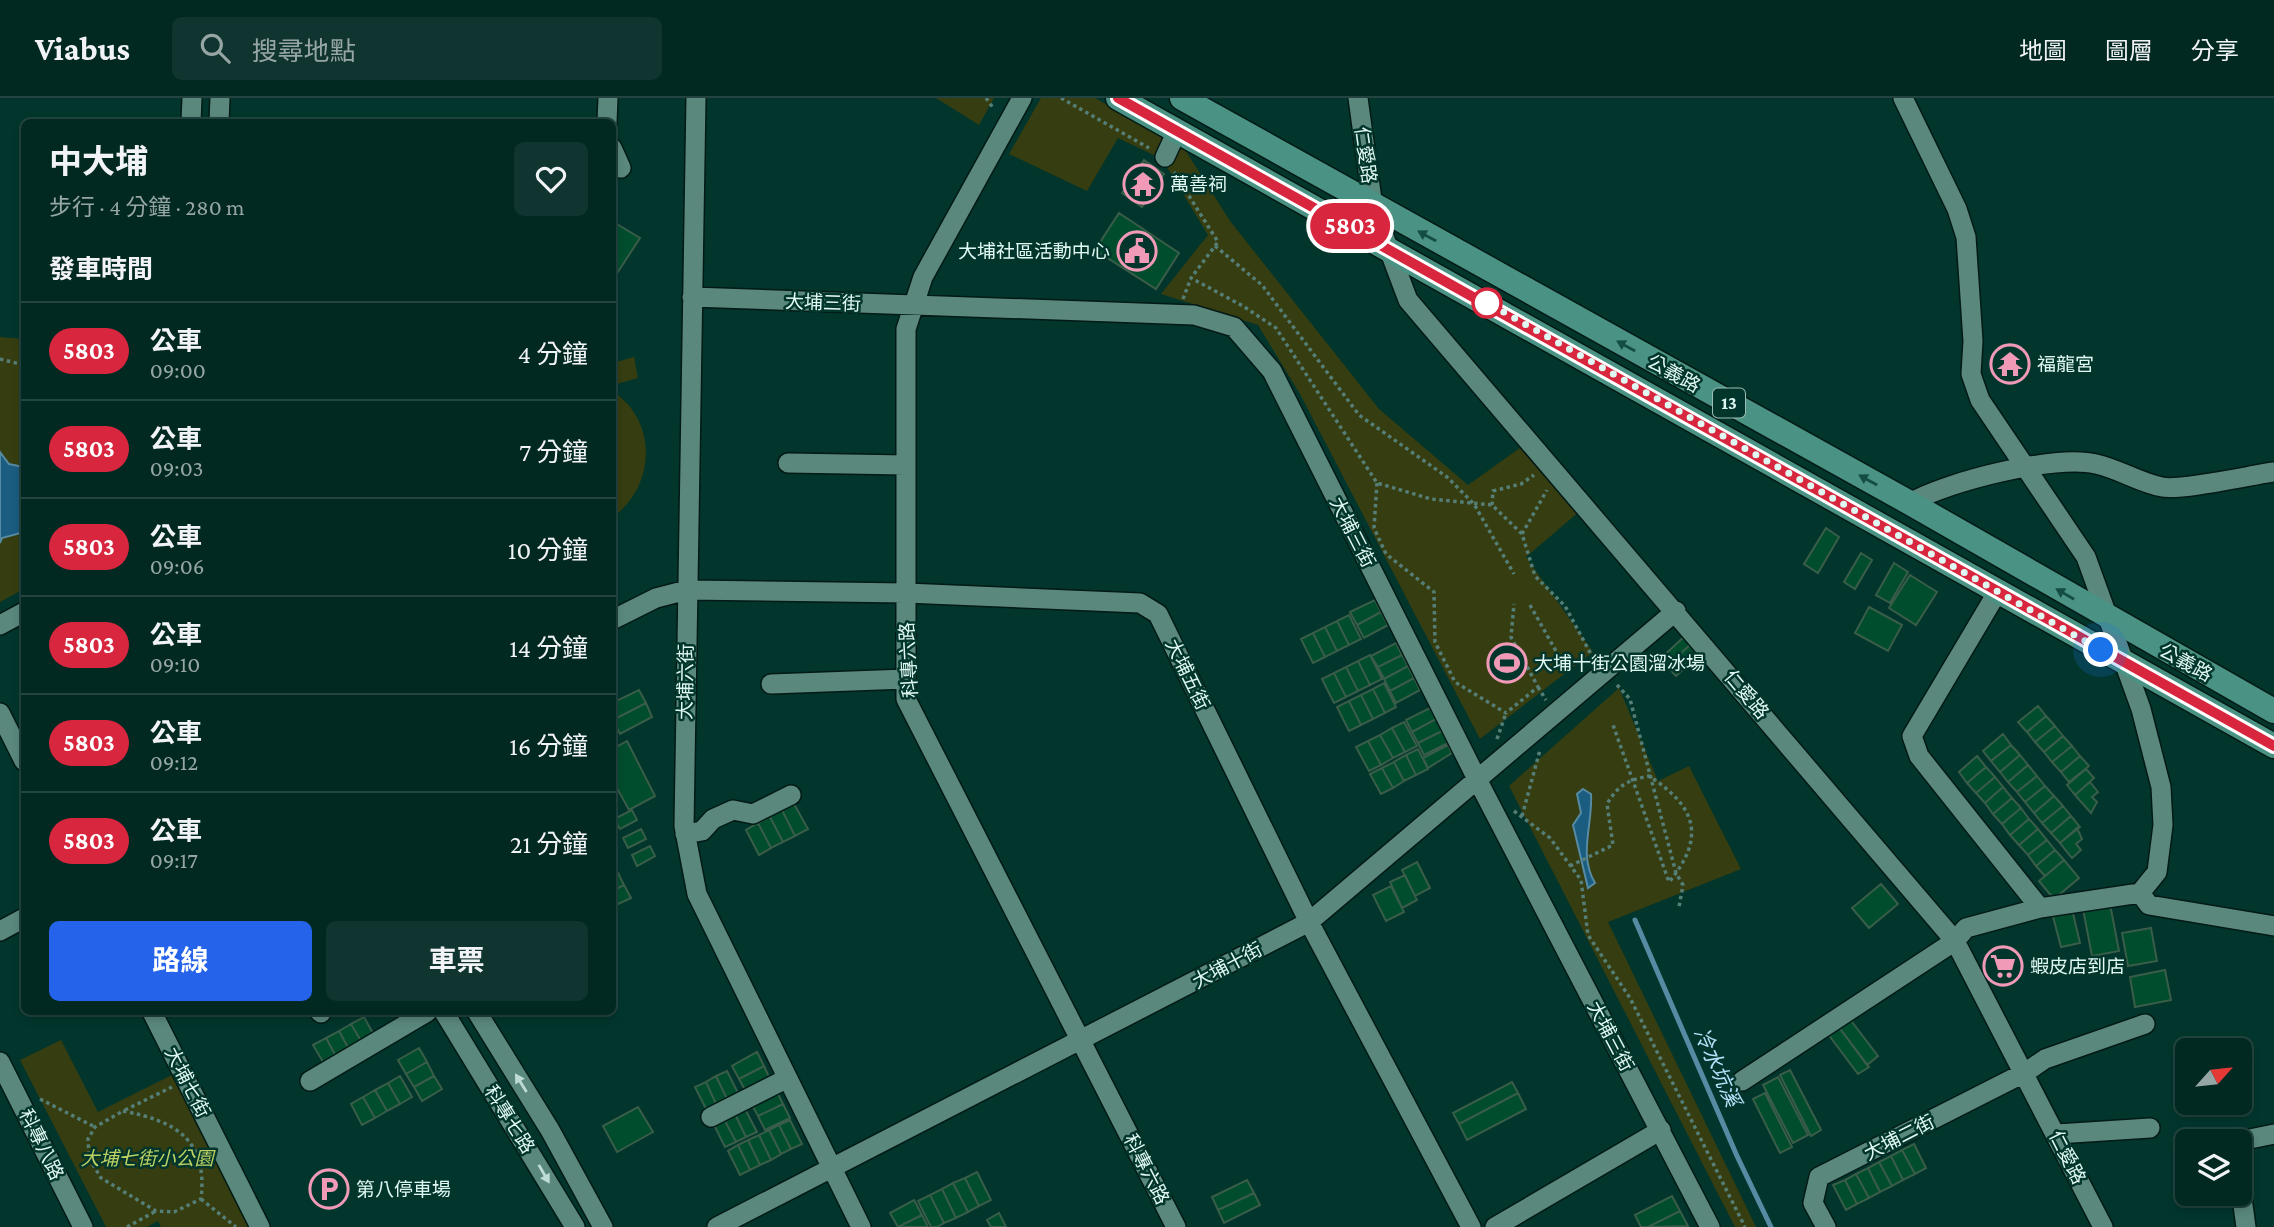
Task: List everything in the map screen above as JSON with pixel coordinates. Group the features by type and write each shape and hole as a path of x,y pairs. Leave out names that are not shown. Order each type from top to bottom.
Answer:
{"main road":[{"name":"公義路","path":"1118,98 1385,245 2274,746"},
{"name":"公義路","path":"1182,98 1373,207 1910,503 2105,618 2274,711"}],"street":[{"path":"191,119 192,98"},
{"path":"219,119 220,98"},
{"path":"607,119 608,98"},
{"name":"大埔六街","path":"696,98 685,834 697,894 861,1227"},
{"name":"科專六路","path":"1022,98 922,276 906,329 906,699 1176,1227"},
{"name":"仁愛路","path":"1358,98 1373,207 1385,245 1408,300 1955,941 2026,1072 2103,1227"},
{"path":"1742,1081 1955,941 1966,928 2040,908 2140,893 2157,872 2163,825 2161,787 2141,709 2105,618 2086,557 2023,468 1980,400 1971,374 1973,341 1966,237 1957,209 1903,98"},
{"path":"1165,157 1177,131"},
{"path":"616,157 621,168"},
{"name":"大埔三街","path":"692,298 1194,316 1234,327 1272,371 1478,781 1710,1227"},
{"path":"1910,503 1929,491 2023,468 2081,462 2097,464 2164,488 2274,472"},
{"path":"788,463 906,465"},
{"name":"大埔五街","path":"616,618 656,598 687,590 906,593 1140,603 1158,614 1309,922 1471,1227"},
{"path":"1998,592 1912,736 1919,756 2040,908"},
{"name":"大埔十街","path":"717,1227 1083,1041 1309,922 1676,611"},
{"path":"0,625 21,614"},
{"path":"771,684 906,679"},
{"path":"0,713 21,755"},
{"path":"685,834 702,831 713,819 733,810 753,814 791,795"},
{"path":"2140,893 2149,905 2274,926"},
{"path":"0,931 21,920"},
{"name":"大埔七街","path":"154,1015 260,1227"},
{"path":"310,1081 422,1015"},
{"name":"科專七路","path":"446,1015 575,1227"},
{"name":"科專七路","path":"479,1015 550,1130 603,1227"},
{"path":"2026,1072 2045,1059 2145,1024"},
{"name":"科專八路","path":"0,1062 83,1227"},
{"name":"大埔二街","path":"1826,1227 1813,1203 1819,1177 2026,1072"},
{"path":"711,1117 786,1079"},
{"path":"2057,1134 2150,1128"},
{"path":"1495,1227 1661,1130"},
{"path":"2252,1139 2274,1134"},
{"path":"2243,1206 2246,1227"}],"path":[{"path":"986,98 994,109"},
{"path":"1061,98 1165,157 1218,242 1191,278 1244,306 1276,328 1377,483 1374,528 1386,554 1434,592 1435,642 1455,682 1506,712"},
{"path":"1215,246 1262,285 1359,415 1447,477 1475,504 1514,574"},
{"path":"0,359 21,364"},
{"path":"1492,505 1493,491 1521,484 1541,470"},
{"path":"1522,534 1552,482"},
{"path":"1377,483 1431,499 1492,505 1522,534 1535,576 1565,606 1594,660"},
{"path":"1514,604 1511,637 1546,701"},
{"path":"1530,605 1561,660"},
{"path":"1613,681 1630,699 1676,873 1683,885 1679,907"},
{"path":"1497,739 1506,712 1538,687"},
{"path":"1570,866 1613,845 1606,804 1617,787 1633,779 1649,776 1673,792 1684,804 1692,831 1688,855 1669,882 1633,779 1613,725"},
{"path":"1522,816 1541,744"},
{"path":"1514,811 1550,838 1581,880 1588,935 1630,998 1745,1227"},
{"path":"182,1082 94,1127 88,1139 89,1158 102,1178 156,1211 174,1212 201,1199"},
{"path":"34,1097 94,1127"},
{"path":"124,1111 153,1117 179,1131 195,1151 204,1173 201,1199"},
{"path":"201,1199 236,1227"},
{"path":"127,1227 156,1211"}],"green space":[{"path":"936,98 994,98 979,125"},
{"path":"1041,98 1095,98 1184,148 1230,221 1379,409 1468,485 1520,448 1580,511 1526,557 1593,652 1480,739 1300,394 1258,325 1161,294 1208,235 1162,159 1118,138 1087,191 1009,154"},
{"path":"0,337 21,339 21,591 0,602"},
{"path":"634,357 638,378 616,384 616,362"},
{"path":"616,394 638,419 646,454 644,472 627,504 616,514"},
{"path":"1619,688 1658,781 1689,766 1741,869 1608,922 1756,1227 1735,1227 1509,786"},
{"name":"大埔七街小公園","path":"61,1040 98,1112 176,1073 253,1227 161,1227 158,1221 147,1227 106,1227 20,1060"}],"water":[{"path":"0,452 9,464 21,466 21,533 2,538 0,543"},
{"path":"1583,789 1591,794 1587,861 1595,883 1588,888 1573,825 1581,813 1577,794"}],"building":[{"name":"萬善祠","path":"1144,160 1164,174 1142,207 1122,193"},
{"name":"大埔社區活動中心","path":"1119,213 1179,253 1156,289 1095,250"},
{"path":"616,223 640,238 616,275"},
{"path":"1826,528 1839,537 1818,573 1804,564"},
{"path":"1861,553 1872,560 1855,589 1844,582"},
{"path":"1894,563 1908,572 1890,603 1876,595"},
{"path":"1910,575 1937,592 1916,625 1889,608"},
{"path":"1375,600 1381,612 1357,625 1350,612"},
{"path":"1869,607 1902,625 1888,651 1855,633"},
{"path":"1381,612 1388,625 1364,638 1357,625"},
{"path":"1349,615 1361,639 1349,645 1337,621"},
{"path":"1337,621 1349,645 1337,651 1325,627"},
{"path":"1325,627 1337,651 1325,657 1313,633"},
{"path":"1313,633 1325,657 1313,663 1301,639"},
{"path":"1685,636 1692,643 1667,666 1660,659"},
{"path":"1396,643 1402,655 1378,667 1371,656"},
{"path":"1692,643 1701,653 1676,676 1667,666"},
{"path":"1370,655 1382,679 1370,685 1358,661"},
{"path":"1402,655 1408,666 1384,679 1378,667"},
{"path":"1358,661 1370,685 1358,691 1346,667"},
{"path":"1408,666 1414,678 1390,691 1384,679"},
{"path":"1346,667 1358,691 1346,697 1334,673"},
{"path":"1334,673 1346,697 1334,703 1322,679"},
{"path":"1414,678 1420,690 1396,703 1390,691"},
{"path":"1384,683 1396,707 1385,713 1373,689"},
{"path":"1373,689 1385,713 1373,719 1361,695"},
{"path":"639,690 646,703 616,718 616,701"},
{"path":"1361,695 1373,719 1361,725 1349,701"},
{"path":"1349,701 1361,725 1349,731 1337,707"},
{"path":"646,703 652,717 620,734 616,718"},
{"path":"2038,706 2046,716 2027,732 2018,722"},
{"path":"1430,708 1436,719 1412,732 1406,720"},
{"path":"2046,716 2055,726 2035,742 2027,732"},
{"path":"1436,719 1442,731 1418,743 1412,732"},
{"path":"1404,722 1417,746 1405,752 1392,728"},
{"path":"2055,726 2063,736 2044,752 2035,742"},
{"path":"1392,728 1405,752 1393,758 1380,735"},
{"path":"1442,731 1448,743 1424,755 1418,743"},
{"path":"2003,734 2011,745 1991,761 1983,751"},
{"path":"1380,735 1393,758 1381,765 1368,741"},
{"path":"2063,736 2072,746 2052,762 2044,752"},
{"path":"627,741 655,796 629,810 616,786 616,747"},
{"path":"1368,741 1381,765 1369,771 1356,747"},
{"path":"1448,745 1452,753 1428,768 1423,758"},
{"path":"2011,745 2020,755 2000,772 1991,761"},
{"path":"2072,746 2080,756 2061,772 2052,762"},
{"path":"1418,749 1428,769 1416,775 1406,755"},
{"path":"1406,755 1416,775 1404,781 1394,762"},
{"path":"2020,755 2028,765 2008,782 2000,772"},
{"path":"1977,756 1986,767 1967,783 1959,772"},
{"path":"2080,756 2089,766 2069,782 2061,772"},
{"path":"1394,762 1404,781 1393,788 1382,768"},
{"path":"2028,765 2037,776 2017,792 2008,782"},
{"path":"1986,767 1995,777 1976,793 1967,783"},
{"path":"1382,768 1393,788 1381,794 1370,774"},
{"path":"2086,769 2094,778 2075,795 2067,785"},
{"path":"2037,776 2045,786 2025,802 2017,792"},
{"path":"1995,777 2003,787 1985,803 1976,793"},
{"path":"2090,782 2098,792 2092,797 2097,802 2091,813 2075,795"},
{"path":"2045,786 2054,796 2034,813 2025,802"},
{"path":"2003,787 2012,798 1993,814 1985,803"},
{"path":"2054,796 2063,806 2042,823 2034,813"},
{"path":"2012,798 2021,808 2002,824 1993,814"},
{"path":"794,804 808,829 795,836 782,810"},
{"path":"2063,806 2071,816 2051,833 2042,823"},
{"path":"2021,808 2029,819 2010,835 2002,824"},
{"path":"632,810 637,820 620,829 616,818"},
{"path":"782,810 795,836 783,842 770,817"},
{"path":"2071,816 2080,827 2060,843 2051,833"},
{"path":"770,817 783,842 771,848 758,823"},
{"path":"2029,819 2038,829 2019,845 2010,835"},
{"path":"758,823 771,848 759,855 746,830"},
{"path":"2077,828 2082,839 2076,844 2081,850 2072,858 2060,843"},
{"path":"641,829 646,839 628,848 623,838"},
{"path":"2038,829 2047,840 2028,855 2019,845"},
{"path":"2047,840 2055,850 2036,866 2028,855"},
{"path":"650,846 655,856 637,866 632,855"},
{"path":"2055,850 2064,860 2045,876 2036,866"},
{"path":"2064,860 2079,878 2054,899 2039,881"},
{"path":"1417,862 1430,888 1415,896 1402,870"},
{"path":"616,874 624,885 616,889"},
{"path":"1405,875 1417,900 1402,908 1390,882"},
{"path":"1881,884 1898,904 1869,928 1852,908"},
{"path":"624,885 631,898 616,905 616,889"},
{"path":"1391,886 1404,912 1386,921 1373,895"},
{"path":"2110,904 2119,951 2092,956 2083,909"},
{"path":"2071,905 2080,943 2061,947 2051,909"},
{"path":"2151,928 2157,961 2128,966 2122,933"},
{"path":"2165,970 2171,1000 2135,1007 2130,977"},
{"path":"364,1017 376,1039 364,1046 351,1024"},
{"path":"1849,1018 1878,1056 1867,1065 1838,1026"},
{"path":"351,1024 364,1046 351,1053 339,1031"},
{"path":"1838,1026 1869,1067 1858,1074 1828,1034"},
{"path":"339,1031 351,1053 338,1060 326,1038"},
{"path":"326,1038 338,1060 326,1067 313,1045"},
{"path":"419,1048 427,1062 406,1074 398,1060"},
{"path":"757,1052 764,1066 739,1079 732,1066"},
{"path":"427,1062 434,1076 414,1087 406,1074"},
{"path":"764,1066 770,1079 746,1092 739,1079"},
{"path":"1790,1070 1821,1130 1811,1136 1780,1075"},
{"path":"727,1071 739,1095 728,1101 716,1076"},
{"path":"400,1076 412,1097 400,1104 388,1083"},
{"path":"434,1076 442,1089 422,1101 414,1087"},
{"path":"716,1076 728,1101 717,1106 706,1082"},
{"path":"1778,1077 1808,1135 1793,1143 1763,1085"},
{"path":"706,1082 717,1106 707,1111 695,1087"},
{"path":"1512,1082 1518,1093 1459,1124 1453,1113"},
{"path":"388,1083 400,1104 387,1111 375,1090"},
{"path":"375,1090 387,1111 375,1118 363,1097"},
{"path":"776,1090 783,1104 758,1116 751,1103"},
{"path":"1518,1093 1526,1109 1467,1140 1459,1124"},
{"path":"1765,1093 1792,1147 1780,1153 1753,1099"},
{"path":"363,1097 375,1118 362,1125 351,1104"},
{"path":"783,1104 790,1118 765,1130 758,1116"},
{"path":"638,1107 653,1132 617,1152 603,1126"},
{"path":"744,1107 757,1132 746,1137 734,1112"},
{"path":"734,1112 746,1137 736,1142 723,1117"},
{"path":"723,1117 736,1142 725,1147 713,1123"},
{"path":"790,1120 802,1144 791,1149 779,1125"},
{"path":"779,1125 791,1149 781,1154 769,1130"},
{"path":"769,1130 781,1154 771,1160 759,1135"},
{"path":"759,1135 771,1160 760,1165 748,1140"},
{"path":"748,1140 760,1165 750,1170 738,1145"},
{"path":"1914,1144 1926,1168 1915,1174 1902,1150"},
{"path":"738,1145 750,1170 740,1175 728,1151"},
{"path":"1902,1150 1915,1174 1903,1180 1891,1156"},
{"path":"1891,1156 1903,1180 1892,1186 1879,1162"},
{"path":"1879,1162 1892,1186 1880,1192 1868,1168"},
{"path":"1868,1168 1880,1192 1869,1198 1856,1174"},
{"path":"977,1172 991,1200 979,1206 965,1178"},
{"path":"1856,1174 1869,1198 1857,1204 1845,1180"},
{"path":"965,1178 979,1206 968,1212 953,1183"},
{"path":"1247,1180 1254,1193 1218,1210 1212,1197"},
{"path":"1845,1180 1857,1204 1846,1210 1833,1185"},
{"path":"953,1183 968,1212 956,1218 942,1189"},
{"path":"942,1189 956,1218 944,1223 930,1195"},
{"path":"1254,1193 1260,1205 1224,1223 1218,1210"},
{"path":"930,1195 944,1223 937,1227 931,1227 918,1201"},
{"path":"1672,1196 1680,1211 1648,1227 1641,1227 1635,1215"},
{"path":"914,1200 922,1215 898,1227 890,1213"},
{"path":"1680,1211 1688,1226 1648,1227"},
{"path":"999,1213 1006,1227 991,1227 987,1220"},
{"path":"922,1215 928,1227 898,1227"}],"waterway":[{"name":"冷水坑溪","path":"1635,920 1737,1156 1771,1227"}],"bus line":[{"name":"5803","path":"1118,98 1385,245 2274,746"}],"place":[{"name":"萬善祠","path":"1143,184"},
{"name":"大埔社區活動中心","path":"1137,251"},
{"name":"福龍宮","path":"2010,364"},
{"name":"大埔十街公園溜冰場","path":"1507,663"},
{"name":"蝦皮店到店","path":"2003,966"},
{"name":"第八停車場","path":"329,1189"}],"route":[{"path":"1487,303 1479,298 2101,650"}]}
